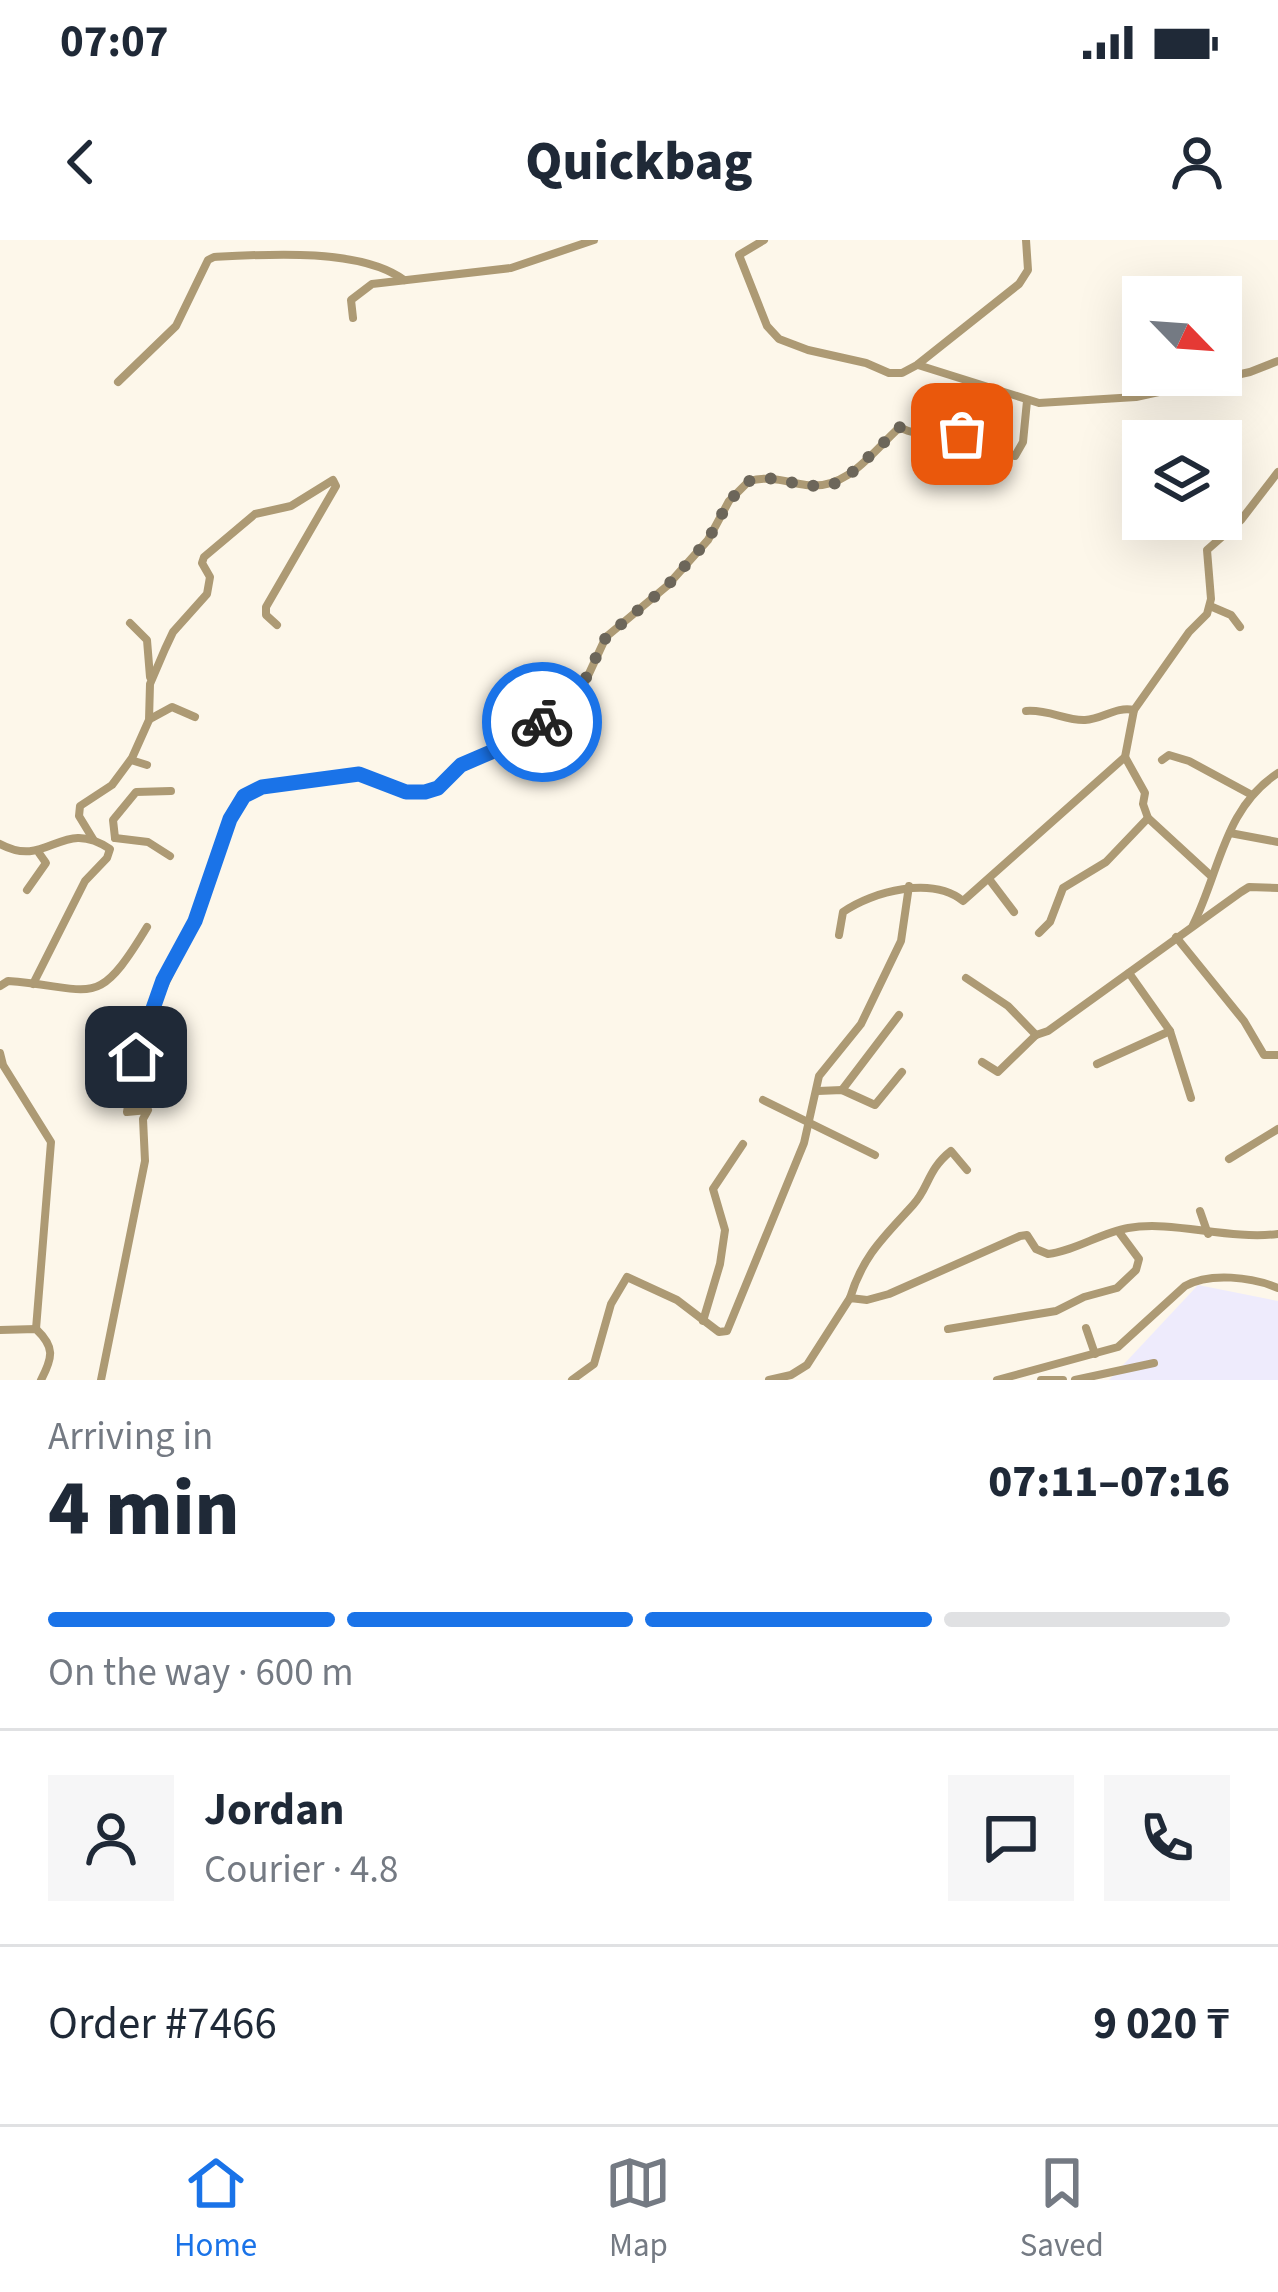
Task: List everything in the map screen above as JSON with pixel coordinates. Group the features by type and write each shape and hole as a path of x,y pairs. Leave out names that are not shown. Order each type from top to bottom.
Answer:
{"street":[{"path":"353,318 351,300 365,286 511,268 594,240"},
{"path":"764,240 739,255 767,326 779,339 889,373 917,365 1019,284 1029,264 1025,240"},
{"path":"118,382 176,326 208,260 214,257 344,259 370,264 404,280"},
{"path":"917,365 944,370 1027,401 1136,397 1250,372 1278,361"},
{"path":"101,1380 145,1160 143,1119 148,1110 127,1112 136,1057 163,980 195,921 230,819 244,796 262,787 359,774 416,794 438,788 461,765 503,747 571,705 606,637 667,586 708,540 729,501 749,481 768,478 810,486 834,484 900,427 918,434 955,432 979,446 1015,456 1023,442 1027,401"},
{"path":"839,935 843,912 909,886 946,892 963,901 1125,757 1134,710 1210,606 1207,550 1241,520 1278,472"},
{"path":"150,684 173,632 207,594 210,577 204,557 255,514 290,506 333,480 336,487 266,607 266,615 277,625"},
{"path":"1210,606 1231,615 1240,627"},
{"path":"110,850 93,839 80,816 80,806 112,785 149,720 147,640 130,623"},
{"path":"149,720 172,707 195,717"},
{"path":"1025,711 1046,710 1086,720 1125,708 1134,710"},
{"path":"1162,760 1169,755 1189,761 1250,794"},
{"path":"1125,757 1145,793 1148,818 1210,875"},
{"path":"130,760 147,765"},
{"path":"1192,927 1210,875 1250,794 1278,773"},
{"path":"33,984 85,880 110,850 115,838 113,820 136,792 171,791"},
{"path":"1040,933 1050,922 1063,888 1106,862 1148,818"},
{"path":"1230,833 1278,842"},
{"path":"115,838 148,842 170,856"},
{"path":"0,844 17,853 39,853 58,841 93,839"},
{"path":"27,890 46,863 39,853"},
{"path":"989,878 1014,912"},
{"path":"572,1380 594,1364 611,1304 627,1277 677,1300 718,1332 727,1331 810,1123 819,1076 862,1024 901,941 909,886"},
{"path":"982,1062 998,1072 1036,1035 1249,887 1278,887"},
{"path":"0,986 8,981 69,992 101,988 126,962 147,927"},
{"path":"1176,937 1244,1021 1264,1055 1278,1055"},
{"path":"1129,973 1170,1031 1191,1098"},
{"path":"966,978 1008,1006 1036,1035"},
{"path":"842,1090 899,1015"},
{"path":"1097,1064 1170,1031"},
{"path":"0,1053 50,1142 52,1166 35,1295 36,1329 51,1345 41,1380"},
{"path":"0,1076 3,1065"},
{"path":"818,1091 842,1090 875,1105 902,1072"},
{"path":"763,1100 874,1155"},
{"path":"1229,1159 1278,1129"},
{"path":"703,1321 725,1230 713,1189 743,1144"},
{"path":"769,1380 807,1365 850,1298 875,1245 916,1202 936,1164 951,1151 968,1170"},
{"path":"1200,1211 1208,1234"},
{"path":"850,1298 867,1300 890,1294 1020,1236 1027,1235 1036,1250 1048,1254 1098,1234 1148,1227 1247,1237 1278,1234"},
{"path":"948,1329 1057,1311 1117,1288 1136,1270 1139,1259 1119,1232"},
{"path":"997,1380 1118,1347 1192,1281 1224,1279 1278,1288"},
{"path":"1087,1328 1095,1354"},
{"path":"0,1330 36,1329"},
{"path":"1075,1380 1154,1363"},
{"path":"1041,1380 1064,1380"}],"shaded area":[{"path":"1198,1285 1278,1301 1278,1380 1109,1380"}],"way so far":[{"path":"542,722 575,700 606,637 667,586 708,540 729,501 749,481 768,478 810,486 834,484 900,427 910,434 962,434"}],"route":[{"path":"136,1057 163,980 195,921 230,819 244,796 262,787 359,774 406,792 425,792 438,788 461,765 503,747 542,722"}]}
